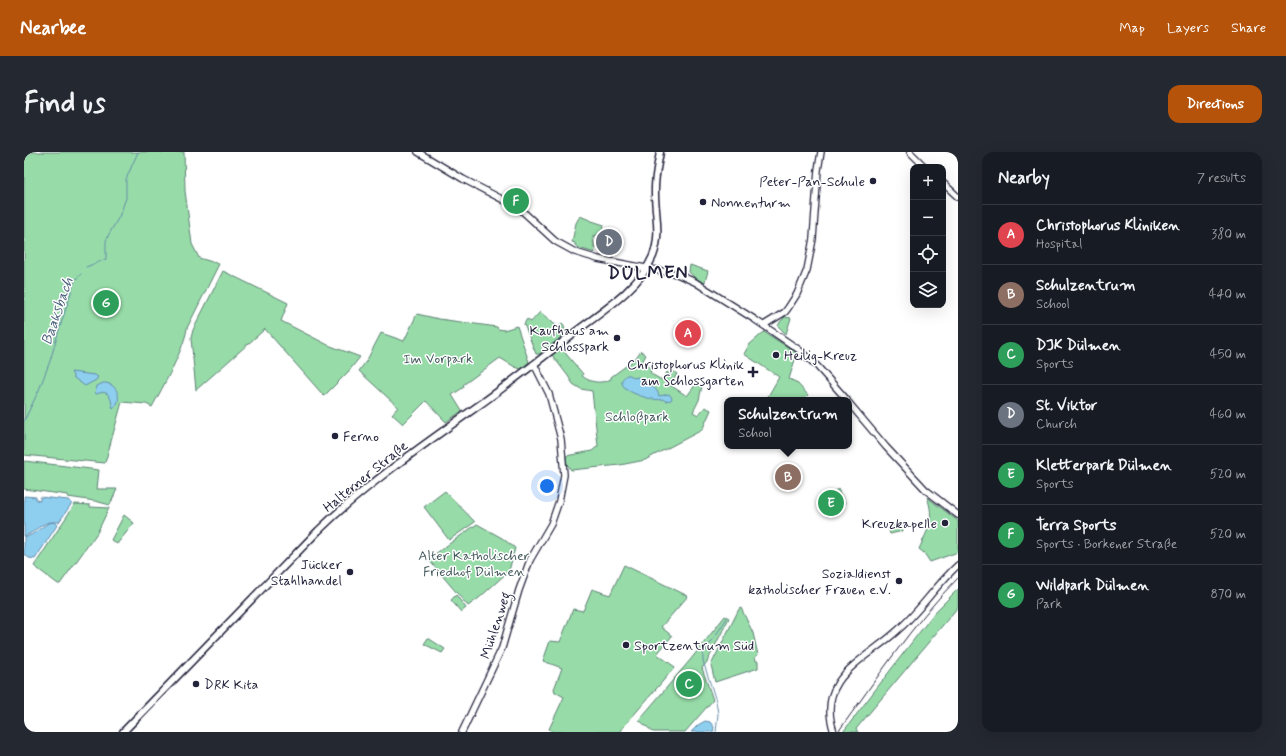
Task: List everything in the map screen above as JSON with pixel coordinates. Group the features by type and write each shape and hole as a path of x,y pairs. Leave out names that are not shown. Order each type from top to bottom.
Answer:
{"main road":[{"name":"Halterner Straße","path":"123,732 344,506 534,364 620,297 648,267 656,249 658,238 655,187 660,152"}],"street":[{"path":"418,152 463,179 519,208 555,241 565,247 591,257 648,267 684,276 764,325 805,354 826,375 844,397"},
{"path":"764,325 785,312 797,294 807,270 813,239 818,170 821,152"},
{"path":"910,152 922,164"},
{"path":"946,186 958,196"},
{"name":"Mühlenweg","path":"462,732 502,648 519,590 530,560 551,524 559,501 564,475 560,439 549,394 534,364"},
{"path":"852,407 886,447 926,490 958,515"},
{"path":"834,732 831,724 830,705 833,691 840,679 859,659 898,631 958,565"}],"green space":[{"path":"24,152 184,152 185,191 192,244 199,258 219,264 187,328 182,346 152,407 146,404 122,402 105,463 24,455"},
{"path":"580,216 604,225 602,234 593,236 595,253 579,248 572,242 576,223"},
{"path":"690,265 708,271 704,283 689,272"},
{"path":"223,271 288,303 281,321 328,345 360,357 348,372 324,396 265,329 196,390 191,338 193,330"},
{"path":"540,312 558,327 562,323 564,325 565,334 540,354 536,354 524,324 527,319 531,322"},
{"name":"Im Vorpark","path":"417,314 439,319 497,327 498,329 504,330 517,326 529,362 521,369 500,358 463,385 464,387 452,395 462,411 446,422 426,401 403,424 392,414 398,407 359,371 367,360 381,333 404,341"},
{"path":"785,317 791,318 786,334 778,326"},
{"path":"764,332 797,353 789,379 796,382 808,395 806,397 768,397 779,377 744,354 749,345"},
{"name":"Schloßpark","path":"561,348 583,374 582,376 592,381 604,382 611,379 611,377 634,360 641,351 646,355 642,362 650,368 651,374 662,380 667,372 671,375 673,371 677,374 670,385 687,396 696,384 702,386 699,400 693,412 698,415 705,407 711,410 702,430 645,460 620,465 571,470 567,464 566,456 592,451 598,446 592,391 581,389 573,384 552,355"},
{"path":"24,461 99,470 97,489 117,489 110,505 68,497 68,495 24,489"},
{"path":"838,489 845,503 827,515 817,502"},
{"path":"445,491 475,522 449,540 424,507"},
{"path":"927,497 958,521 958,552 930,562 924,553 919,549 928,530 930,518"},
{"path":"75,504 90,505 90,507 109,508 97,533 60,584 58,584 34,566"},
{"path":"124,515 134,523 117,544 111,540"},
{"path":"901,523 903,531 890,534 888,527"},
{"name":"Alter Katholischer Friedhof Dülmen","path":"477,524 502,538 515,548 509,571 468,606 428,559"},
{"name":"Sportzentrum Süd","path":"624,565 688,596 661,627 672,636 657,654 675,667 619,732 553,732 549,729 564,697 555,692 554,689 562,668 543,661 550,641 560,642 573,609 583,611 592,589 610,595"},
{"path":"958,589 958,607 856,729 858,732 843,732 935,612"},
{"path":"456,595 466,608 461,612 451,600"},
{"path":"741,608 753,633 758,655 755,657 756,661 758,661 758,668 715,682 711,665 739,609"},
{"path":"725,616 729,618 707,662 702,668 713,700 685,732 653,732 639,720 691,659"},
{"path":"428,638 445,649 442,653 424,644"}],"water":[{"path":"71,372 95,375 98,377 96,380 85,386 74,378"},
{"path":"627,375 634,378 638,377 642,382 652,386 659,396 669,394 672,398 671,400 665,401 663,399 651,399 634,393 623,385 622,380"},
{"path":"103,383 112,385 117,392 118,401 113,409 107,394 95,393 97,386"},
{"path":"24,496 36,497 36,500 40,501 40,497 68,500 72,503 59,522 45,523 28,535 24,536"},
{"path":"53,522 57,524 56,527 35,559 29,558 24,554 24,537 32,535 45,525"},
{"path":"705,721 710,722 714,727 713,732 691,732 698,725"}],"waterway":[{"name":"Baaksbach","path":"86,267 106,259 106,241 119,217 126,198 126,179 138,152"},
{"name":"Baaksbach","path":"24,421 39,390 50,361 75,280 81,274"},
{"path":"716,732 718,714 716,701 703,661 703,655 727,618"}],"railway":[{"path":"838,732 910,633 958,578"}],"place":[{"name":"Peter-Pan-Schule","path":"873,181"},
{"name":"Terra Sports","path":"516,201"},
{"name":"Nonnenturm","path":"703,202"},
{"name":"St. Viktor","path":"609,242"},
{"name":"Wildpark Dülmen","path":"106,303"},
{"name":"Christophorus Kliniken","path":"688,333"},
{"name":"Kaufhaus am Schlosspark","path":"617,338"},
{"name":"Heilig-Kreuz","path":"776,355"},
{"name":"Christophorus Klinik am Schlossgarten","path":"753,372"},
{"name":"Ferno","path":"335,436"},
{"name":"Schulzentrum","path":"788,477"},
{"name":"Kletterpark Dülmen","path":"831,503"},
{"name":"Kreuzkapelle","path":"945,523"},
{"name":"Jücker Stahlhandel","path":"350,572"},
{"name":"Sozialdienst katholischer Frauen e.V.","path":"899,581"},
{"name":"Sportzentrum Süd","path":"626,645"},
{"name":"DRK Kita","path":"196,684"},
{"name":"DJK Dülmen","path":"689,684"}],"district":[{"name":"DÜLMEN","path":"648,272"}]}
